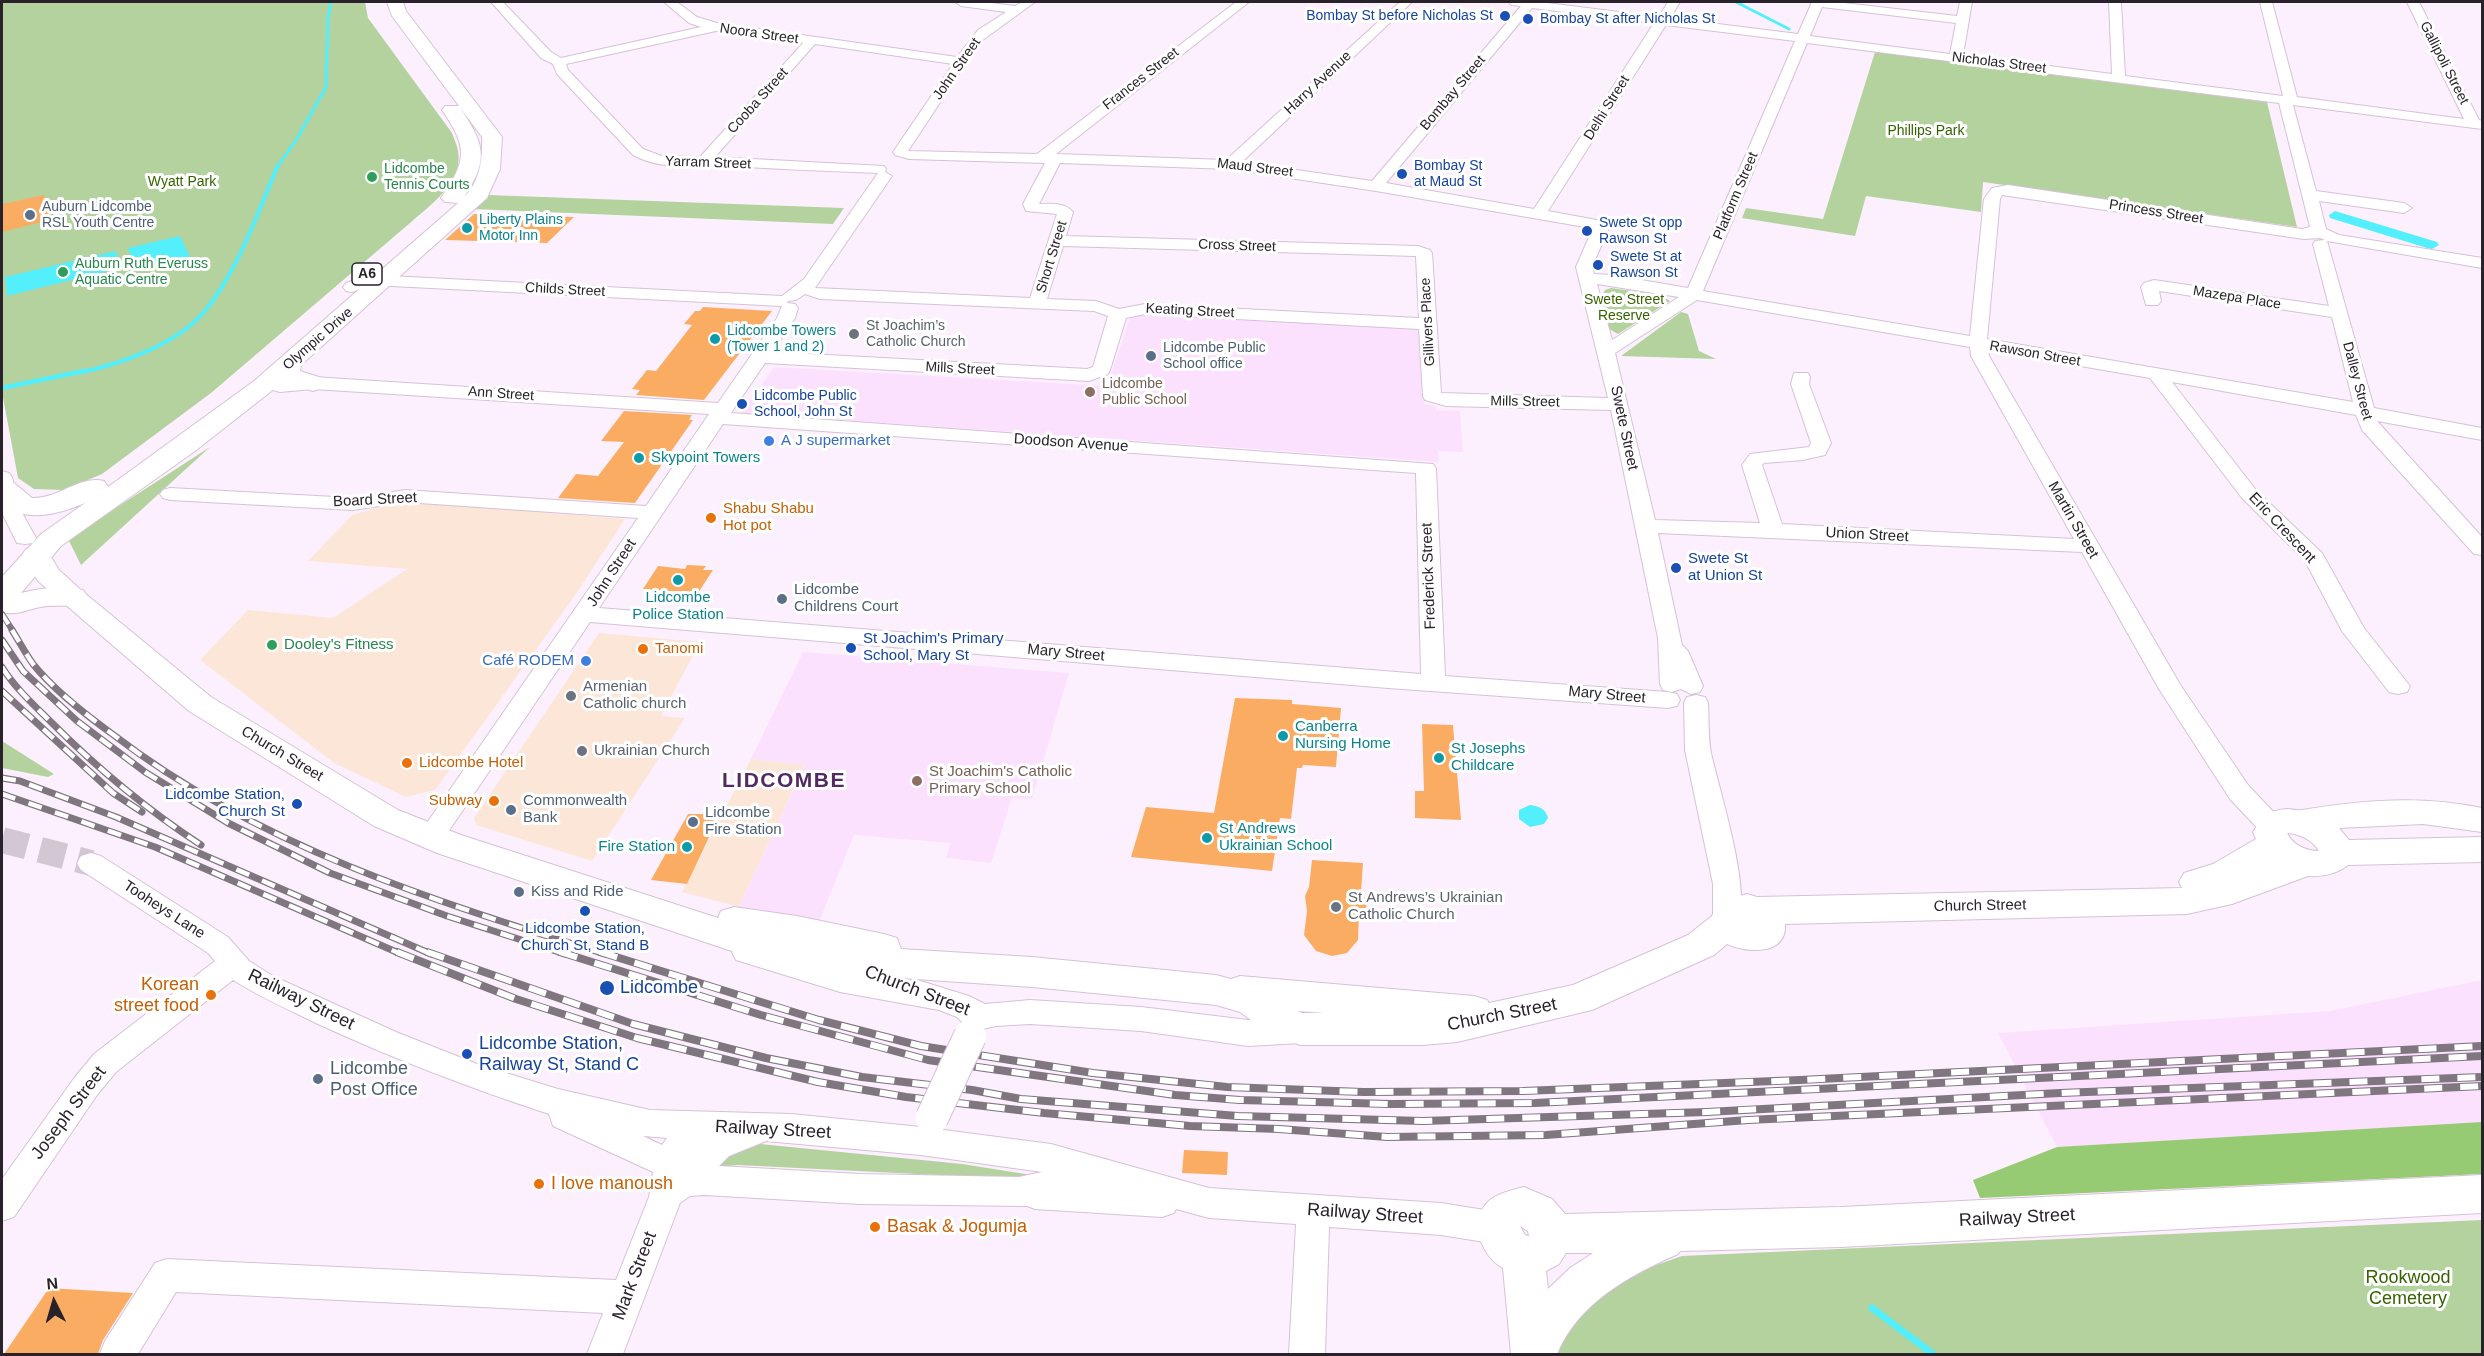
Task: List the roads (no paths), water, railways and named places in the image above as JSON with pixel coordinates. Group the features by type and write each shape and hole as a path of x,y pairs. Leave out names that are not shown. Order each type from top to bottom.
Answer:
{"highway":[{"name":"Olympic Drive","path":"5,600 31,547 94,487 199,415 242,382 456,195 468,173 471,144 465,129 379,15 375,2"},
{"name":"Olympic Drive","path":"2,561 70,525 285,375 476,198 490,172 495,156 492,137 398,12 395,2"},
{"path":"285,375 313,383"},
{"path":"3,483 20,503 28,506 44,506 68,500 94,487"},
{"path":"5,600 47,596 72,597"}],"main road":[{"name":"Church Street","path":"31,547 48,575 200,704 386,818 431,837 654,912"},
{"path":"2306,824 2318,818 2383,812 2420,811 2476,818"},
{"path":"2285,821 2306,824 2328,837 2322,858 2291,857 2274,836 2285,821"},
{"name":"Church Street","path":"2087,903 2212,878 2274,836"},
{"name":"Church Street","path":"850,961 1032,972 1216,990 1252,1000 1290,1025 1307,1030 1441,1028 1477,1023 1579,999 1688,952 1724,941 1747,922 1796,917 1837,909 2160,903 2220,895 2322,858 2482,850"},
{"path":"654,912 773,926 922,956 1032,972"},
{"path":"654,912 752,943 828,959 850,961"},
{"path":"690,917 835,949 850,961"},
{"path":"1216,990 1476,1011"},
{"path":"1273,1015 1517,1012"},
{"name":"Railway Street","path":"1524,1239 1841,1227 2482,1194"},
{"path":"1534,1354 1545,1329 1554,1317 1577,1289 1595,1275 1644,1247 1667,1238 1704,1232"},
{"path":"1524,1239 1534,1354"}],"street":[{"name":"Yarram Street","path":"497,2 546,55 559,62 562,71 638,152 657,161 704,161 882,172"},
{"path":"670,2 693,20 716,27"},
{"path":"961,2 1017,10"},
{"name":"John Street","path":"431,837 786,318 797,297 893,153 905,154 961,62 982,33 1029,2"},
{"name":"Frances Street","path":"1048,158 1243,2"},
{"name":"Harry Avenue","path":"1230,165 1406,2"},
{"name":"Nicholas Street","path":"1515,2 1530,2 1662,21 2478,124"},
{"name":"Bombay Street","path":"1376,186 1530,2"},
{"name":"Delhi Street","path":"1539,213 1674,2"},
{"path":"1817,2 1962,20"},
{"name":"Platform Street","path":"1693,295 1817,2"},
{"path":"1956,58 1966,2"},
{"path":"2115,2 2119,79"},
{"name":"Dalley Street","path":"2266,2 2309,195 2369,426 2482,549"},
{"name":"Gallipoli Street","path":"2413,2 2478,124"},
{"name":"Noora Street","path":"559,62 716,27 961,62"},
{"name":"Cooba Street","path":"704,161 811,41"},
{"name":"Maud Street","path":"905,154 1188,161 1230,165 1376,186 1596,224"},
{"name":"Short Street","path":"1037,303 1064,210 1035,209 1030,206 1048,158"},
{"name":"Princess Street","path":"2008,189 2482,263"},
{"name":"Martin Street","path":"2008,189 1997,190 1992,199 1978,343 1980,356 2177,698 2239,792 2274,836"},
{"path":"2309,195 2404,208"},
{"name":"Swete Street","path":"1596,224 1600,230 1584,267 1586,279 1619,404 1670,638 1678,694 1698,750 1727,884 1747,922"},
{"name":"Cross Street","path":"1056,241 1418,251"},
{"name":"Gillivers Place","path":"1418,251 1424,254 1432,396"},
{"name":"Rawson Street","path":"1586,279 1612,280 2158,376 2349,407 2364,412 2482,434"},
{"name":"Childs Street","path":"352,286 370,280 797,297"},
{"name":"Mazepa Place","path":"2152,301 2150,287 2154,285 2339,314"},
{"name":"Keating Street","path":"797,297 820,294 1037,303 1096,306 1118,314 1145,309 1428,324"},
{"path":"1606,351 1693,295"},
{"name":"Mills Street","path":"759,357 1089,375 1101,370 1118,314"},
{"name":"Eric Crescent","path":"2158,376 2249,494 2314,558 2354,631 2398,686"},
{"path":"1773,530 1752,465 1757,458 1771,455 1804,456 1818,451 1821,443 1800,384 1801,377"},
{"name":"Ann Street","path":"313,383 719,413"},
{"name":"Mills Street","path":"1432,396 1446,400 1619,404"},
{"name":"Doodson Avenue","path":"719,413 1426,468"},
{"name":"Frederick Street","path":"1426,468 1432,683"},
{"name":"Church Street","path":"3,483 14,519 31,547"},
{"name":"Board Street","path":"170,494 353,504 405,496 652,513"},
{"name":"Union Street","path":"1645,526 2088,546"},
{"name":"Mary Street","path":"585,614 1432,683 1546,690 1678,694"},
{"name":"Tooheys Lane","path":"91,863 218,945 233,963"},
{"path":"654,912 682,929 702,937 809,972 927,996"},
{"name":"Church Street","path":"850,961 856,968 867,974 927,996 968,1007 974,1027 1003,1013 1030,1012 1141,1019 1248,1033 1307,1030"},
{"name":"Railway Street","path":"233,963 245,974 263,984 385,1041 471,1074 558,1103 629,1121 676,1126 926,1130 1050,1159 1198,1201 1232,1206"},
{"name":"Joseph Street","path":"2,1206 86,1086 105,1063 233,963"},
{"path":"1141,1019 1273,1015"},
{"path":"926,1130 974,1027"},
{"name":"Railway Street","path":"471,1074 679,1182 870,1190 996,1192 1312,1210 1441,1219 1524,1239"},
{"name":"Mark Street","path":"605,1354 627,1297 679,1182 674,1152 685,1139 696,1131 714,1126"},
{"path":"679,1182 713,1150 725,1143 752,1133 790,1128"},
{"name":"Railway Street","path":"996,1192 1038,1190 1060,1181 1078,1167"},
{"path":"1307,1354 1312,1210"},
{"path":"118,1354 167,1275 627,1297"}],"water":[{"path":"180,236 190,257 136,269 128,248"},
{"name":"Auburn Ruth Everuss Aquatic Centre","path":"116,251 120,268 7,296 5,277"},
{"path":"1530,805 1546,812 1548,818 1544,824 1530,827 1519,819 1519,810"}],"waterway":[{"path":"278,166 298,137 326,87 328,18 331,2"},
{"path":"1736,2 1789,29"},
{"path":"77,373 128,359 162,344 192,324 204,312 237,261 278,165"},
{"path":"2335,215 2432,245"},
{"path":"2,388 84,371"},
{"path":"1872,1308 1933,1354"}],"tunnel":[{"path":"2,840 91,863"}],"railway":[{"path":"2,614 13,631"},
{"path":"12,630 30,660 41,673 83,712 170,775 228,809 288,839 412,891 605,954"},
{"path":"2,640 23,671 77,721 145,772 228,823 330,873 447,916 565,954"},
{"path":"2,667 25,696 86,756 141,802 201,845"},
{"path":"2,691 113,793 142,812"},
{"path":"2,778 20,781 116,817 431,954"},
{"path":"2,794 155,847 401,954"},
{"path":"397,952 516,999 637,1038 818,1082 906,1097 1044,1113 1190,1126 1279,1129 1387,1137 1546,1135 1748,1120 2482,1086"},
{"path":"427,952 633,1024 766,1058 862,1077 972,1090 1021,1099 1238,1116 1423,1121 1707,1112 2060,1093 2482,1077"},
{"path":"560,952 761,1015 928,1060 1175,1095 1240,1100 1391,1104 1535,1103 2482,1056"},
{"path":"600,952 819,1020 921,1046 1093,1073 1227,1087 1363,1092 1523,1091 1800,1080 2482,1046"}],"place":[{"name":"Bombay St before Nicholas St","path":"1505,16"},
{"name":"Bombay St after Nicholas St","path":"1528,19"},
{"name":"Bombay St at Maud St","path":"1402,174"},
{"name":"Lidcombe Tennis Courts","path":"372,177"},
{"name":"Auburn Lidcombe RSL Youth Centre","path":"30,215"},
{"name":"Liberty Plains Motor Inn","path":"467,228"},
{"name":"Swete St opp Rawson St","path":"1587,231"},
{"name":"Swete St at Rawson St","path":"1598,265"},
{"name":"Auburn Ruth Everuss Aquatic Centre","path":"63,272"},
{"name":"St Joachim’s Catholic Church","path":"854,334"},
{"name":"Lidcombe Towers (Tower 1 and 2)","path":"715,339"},
{"name":"Lidcombe Public School office","path":"1151,356"},
{"name":"Lidcombe Public School","path":"1090,392"},
{"name":"Lidcombe Public School, John St","path":"742,404"},
{"name":"A J supermarket","path":"769,441"},
{"name":"Skypoint Towers","path":"639,458"},
{"name":"Shabu Shabu Hot pot","path":"711,518"},
{"name":"Swete St at Union St","path":"1676,568"},
{"name":"Lidcombe Police Station","path":"678,580"},
{"name":"Lidcombe Childrens Court","path":"782,599"},
{"name":"Dooley's Fitness","path":"272,645"},
{"name":"St Joachim's Primary School, Mary St","path":"851,648"},
{"name":"Tanomi","path":"643,649"},
{"name":"Café RODEM","path":"586,661"},
{"name":"Armenian Catholic church","path":"571,696"},
{"name":"Canberra Nursing Home","path":"1283,736"},
{"name":"Ukrainian Church","path":"582,751"},
{"name":"St Josephs Childcare","path":"1439,758"},
{"name":"Lidcombe Hotel","path":"407,763"},
{"name":"St Joachim's Catholic Primary School","path":"917,781"},
{"name":"Subway","path":"494,801"},
{"name":"Lidcombe Station, Church St","path":"297,804"},
{"name":"Commonwealth Bank","path":"511,810"},
{"name":"Lidcombe Fire Station","path":"693,822"},
{"name":"St Andrews Ukrainian School","path":"1207,838"},
{"name":"Fire Station","path":"687,847"},
{"name":"Kiss and Ride","path":"519,892"},
{"name":"St Andrews’s Ukrainian Catholic Church","path":"1336,907"},
{"name":"Lidcombe Station, Church St, Stand B","path":"585,911"},
{"name":"Lidcombe","path":"607,988"},
{"name":"Korean street food","path":"211,995"},
{"name":"Lidcombe Station, Railway St, Stand C","path":"467,1054"},
{"name":"Lidcombe Post Office","path":"318,1079"},
{"name":"I love manoush","path":"539,1184"},
{"name":"Basak & Jogumja","path":"875,1227"}],"district":[{"name":"LIDCOMBE","path":"784,781"}],"park label":[{"name":"Phillips Park","path":"1926,131"},
{"name":"Wyatt Park","path":"182,182"},
{"name":"Swete Street Reserve","path":"1624,308"},
{"name":"Rookwood Cemetery","path":"2408,1288"}]}
